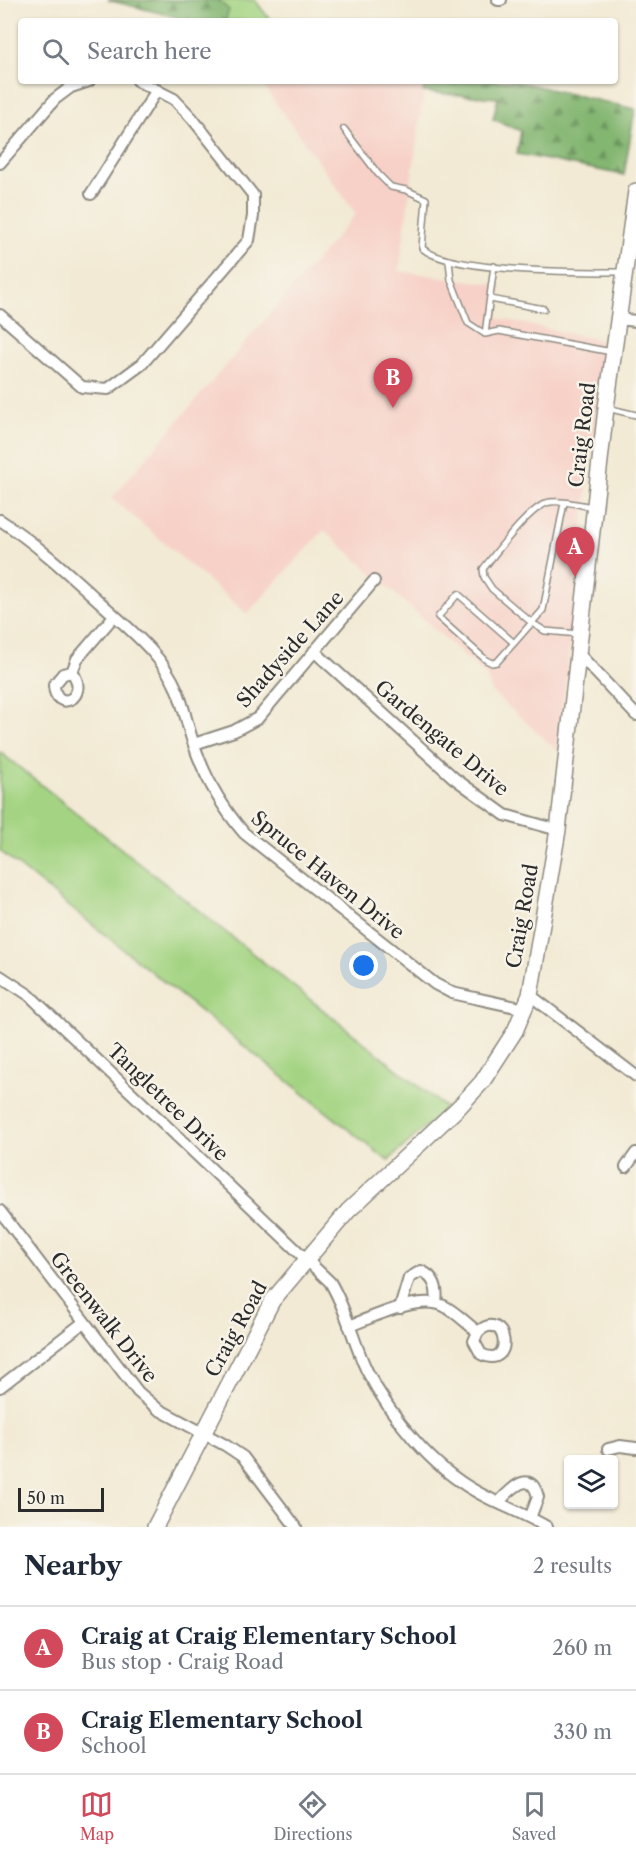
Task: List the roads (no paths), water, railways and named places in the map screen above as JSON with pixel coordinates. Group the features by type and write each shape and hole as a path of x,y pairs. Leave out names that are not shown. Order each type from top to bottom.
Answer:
{"main road":[{"name":"Craig Road","path":"155,1527 272,1301 348,1211 470,1095 499,1059 528,1002 558,830 606,408 636,190"}],"street":[{"path":"0,163 55,99 80,84"},
{"path":"0,315 82,387 108,389 142,364 249,240 253,216 253,195 192,118 174,99 144,84"},
{"path":"90,194 157,90"},
{"path":"618,319 636,321"},
{"name":"Spruce Haven Drive","path":"0,520 34,544 114,615 139,638 161,664 176,689 208,779 225,810 244,832 435,984 452,993 528,1002"},
{"name":"Shadyside Lane","path":"194,744 234,732 258,718 374,581"},
{"path":"72,672 77,659 114,615"},
{"name":"Gardengate Drive","path":"314,651 454,778 488,803 505,815 558,830"},
{"path":"577,652 636,715"},
{"name":"Tangletree Drive","path":"0,976 29,994 330,1282 366,1369 410,1434 456,1478 477,1492 547,1527"},
{"path":"528,1002 636,1076"},
{"path":"626,1167 636,1153"},
{"name":"Greenwalk Drive","path":"0,1211 138,1392 158,1409 243,1457 296,1527"},
{"path":"400,1308 409,1278 421,1271 429,1275 435,1283 436,1304"},
{"path":"349,1326 416,1303 436,1304 450,1309 478,1332"},
{"path":"0,1387 84,1322"},
{"path":"608,1449 620,1446 636,1448"},
{"path":"499,1502 515,1485 530,1484 535,1488 538,1497 530,1518"}],"lane":[{"path":"344,129 378,174 391,187 406,190 426,199 422,248 430,256 449,261 555,272 625,272"},
{"path":"449,261 452,280 468,323 485,334 499,331 614,352"},
{"path":"485,334 494,266"},
{"path":"490,298 544,309"},
{"path":"606,408 636,415"},
{"path":"581,634 545,631 532,623 492,590 484,577 483,569 516,529 540,506 551,502 595,507"},
{"path":"514,643 458,594 438,617 486,660 492,663 497,662 532,623 543,610 564,503"}],"place":[{"name":"Craig Elementary School","path":"393,408"},
{"name":"Craig at Craig Elementary School","path":"575,577"}]}
